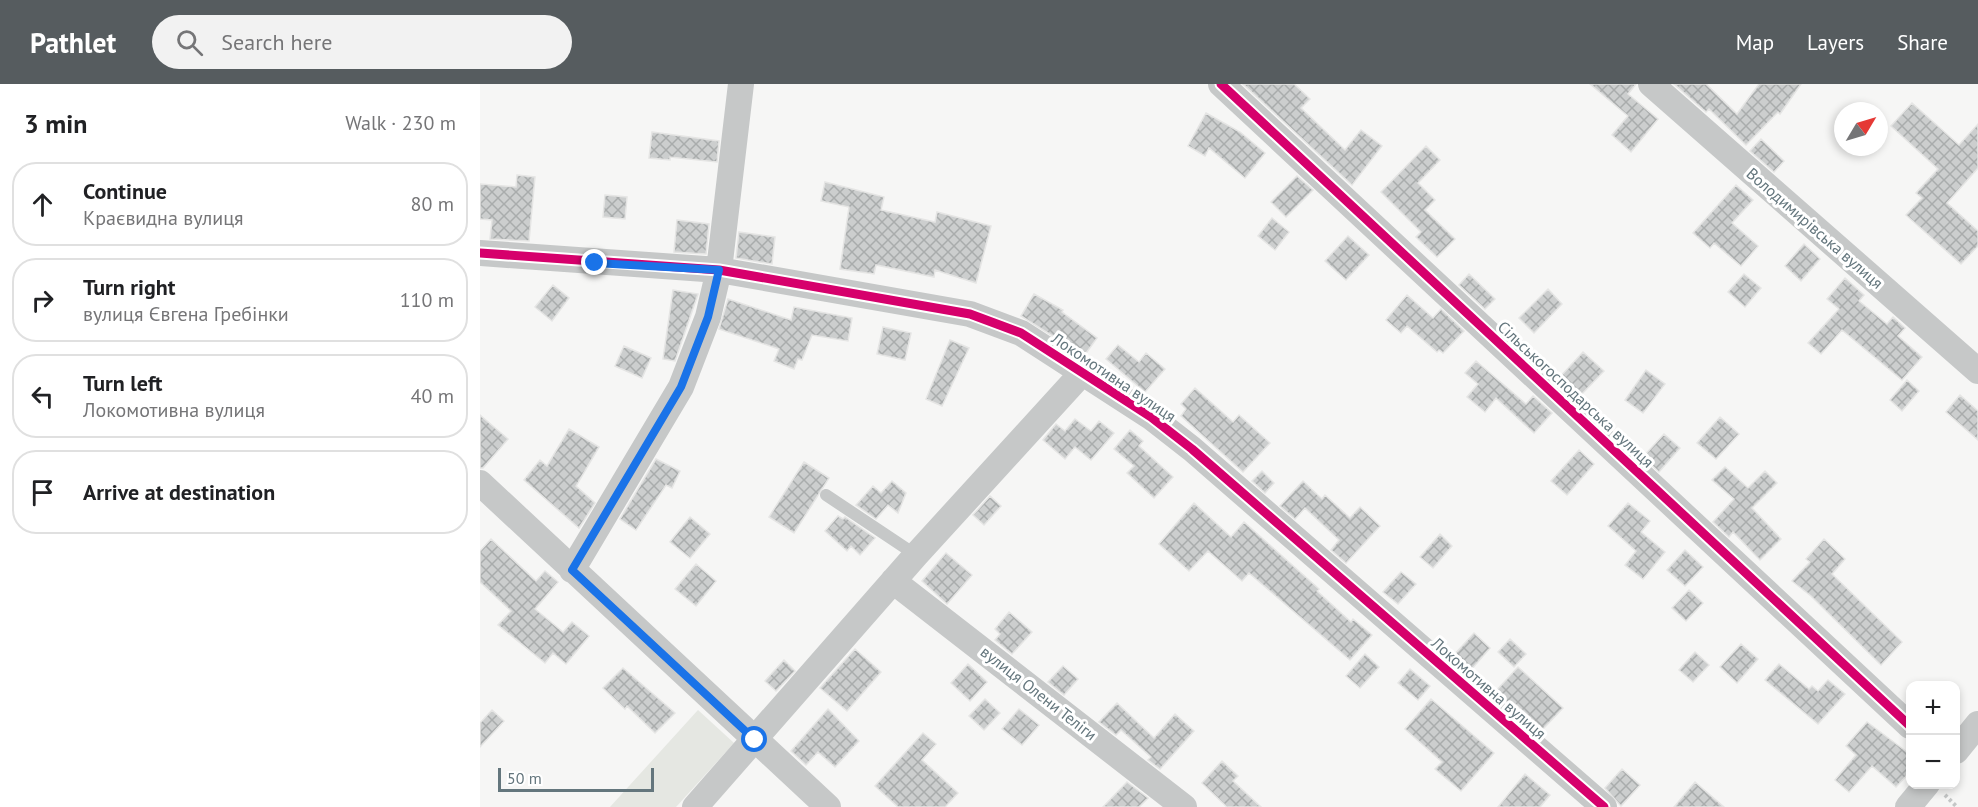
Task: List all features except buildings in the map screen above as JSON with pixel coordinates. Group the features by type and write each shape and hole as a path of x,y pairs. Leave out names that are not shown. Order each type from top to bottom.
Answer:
{"street":[{"path":"572,570 681,387 708,317 719,270 741,84"},
{"name":"Сільськогосподарська вулиця","path":"1221,84 1906,721"},
{"name":"Володимирівська вулиця","path":"1651,84 1978,371"},
{"name":"Локомотивна вулиця","path":"480,253 719,270 970,314 1021,333 1151,417 1192,450 1604,807"},
{"path":"695,807 916,555 1083,372"},
{"path":"480,483 828,807"},
{"name":"вулиця Олени Теліги","path":"893,581 1184,807"},
{"path":"1960,746 1978,724"},
{"path":"1908,807 1923,789"}],"lane":[{"path":"826,495 916,555"}],"shaded area":[{"path":"698,710 734,743 676,807 610,807"}],"cycle path":[{"path":"1221,84 1906,722"},
{"path":"480,253 719,270 970,314 1021,333 1151,417 1192,449 1604,807"}],"route":[{"path":"595,263 719,270 708,317 681,387 572,570 755,740"}]}
